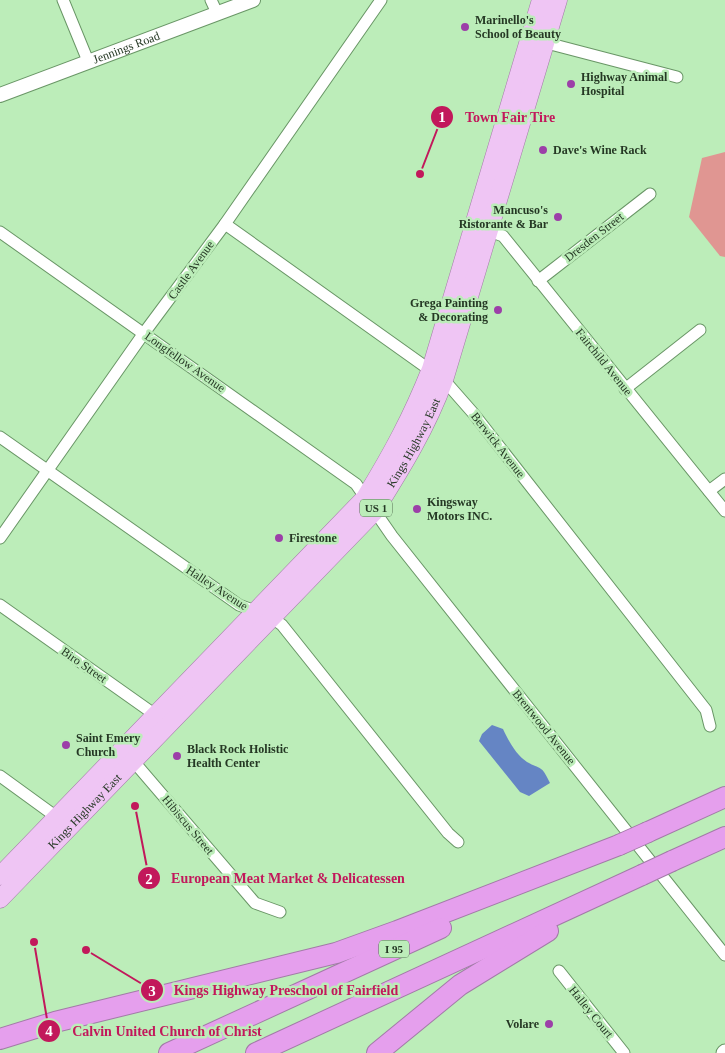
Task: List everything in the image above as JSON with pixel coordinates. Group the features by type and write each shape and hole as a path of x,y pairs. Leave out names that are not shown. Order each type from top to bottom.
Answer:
{"highway":[{"name":"I 95","path":"169,1053 725,797"},
{"path":"256,1053 725,837"},
{"path":"0,1039 40,1026 336,953 620,845"},
{"path":"672,861 725,847"},
{"path":"377,1053 477,973 642,875"}],"main road":[{"name":"Kings Highway East","path":"538,40 541,0"},
{"name":"Kings Highway East","path":"0,898 63,822 162,720 271,617 407,460 435,403 437,374 538,40 558,0"},
{"name":"Kings Highway East","path":"162,720 254,612 369,505"},
{"name":"Kings Highway East","path":"0,876 63,822"}],"street":[{"path":"63,0 88,60"},
{"path":"211,0 216,14"},
{"name":"Jennings Road","path":"0,95 88,60 253,0"},
{"name":"Castle Avenue","path":"0,538 144,333 225,224 381,0"},
{"path":"538,40 677,77"},
{"name":"Dresden Street","path":"538,281 650,194"},
{"name":"Berwick Avenue","path":"225,224 437,374 473,412 706,710 710,726"},
{"name":"Fairchild Avenue","path":"481,228 503,236 725,511"},
{"name":"Longfellow Avenue","path":"0,232 356,484 369,505"},
{"path":"625,388 700,330"},
{"name":"Halley Avenue","path":"0,437 239,605 271,617 282,625 448,833 458,842"},
{"path":"709,491 725,479"},
{"name":"Brentwood Avenue","path":"369,505 725,955"},
{"name":"Biro Street","path":"0,605 162,720"},
{"name":"Hibiscus Street","path":"128,755 255,903 280,912"},
{"path":"0,776 63,822"},
{"name":"Halley Court","path":"558,971 624,1053"}],"shaded area":[{"path":"725,152 725,257 720,256 689,217 702,158"}],"water":[{"path":"492,725 503,729 519,755 542,770 550,783 529,796 520,792 479,741 482,734"}],"place":[{"name":"Marinello's School of Beauty","path":"465,27"},
{"name":"Highway Animal Hospital","path":"571,84"},
{"name":"Dave's Wine Rack","path":"543,150"},
{"name":"Town Fair Tire","path":"420,174"},
{"name":"Mancuso's Ristorante & Bar","path":"558,217"},
{"name":"Grega Painting & Decorating","path":"498,310"},
{"name":"Kingsway Motors INC.","path":"417,509"},
{"name":"Firestone","path":"279,538"},
{"name":"Saint Emery Church","path":"66,745"},
{"name":"Black Rock Holistic Health Center","path":"177,756"},
{"name":"European Meat Market & Delicatessen","path":"135,806"},
{"name":"Calvin United Church of Christ","path":"34,942"},
{"name":"Kings Highway Preschool of Fairfield","path":"86,950"},
{"name":"Volare","path":"549,1024"}]}
